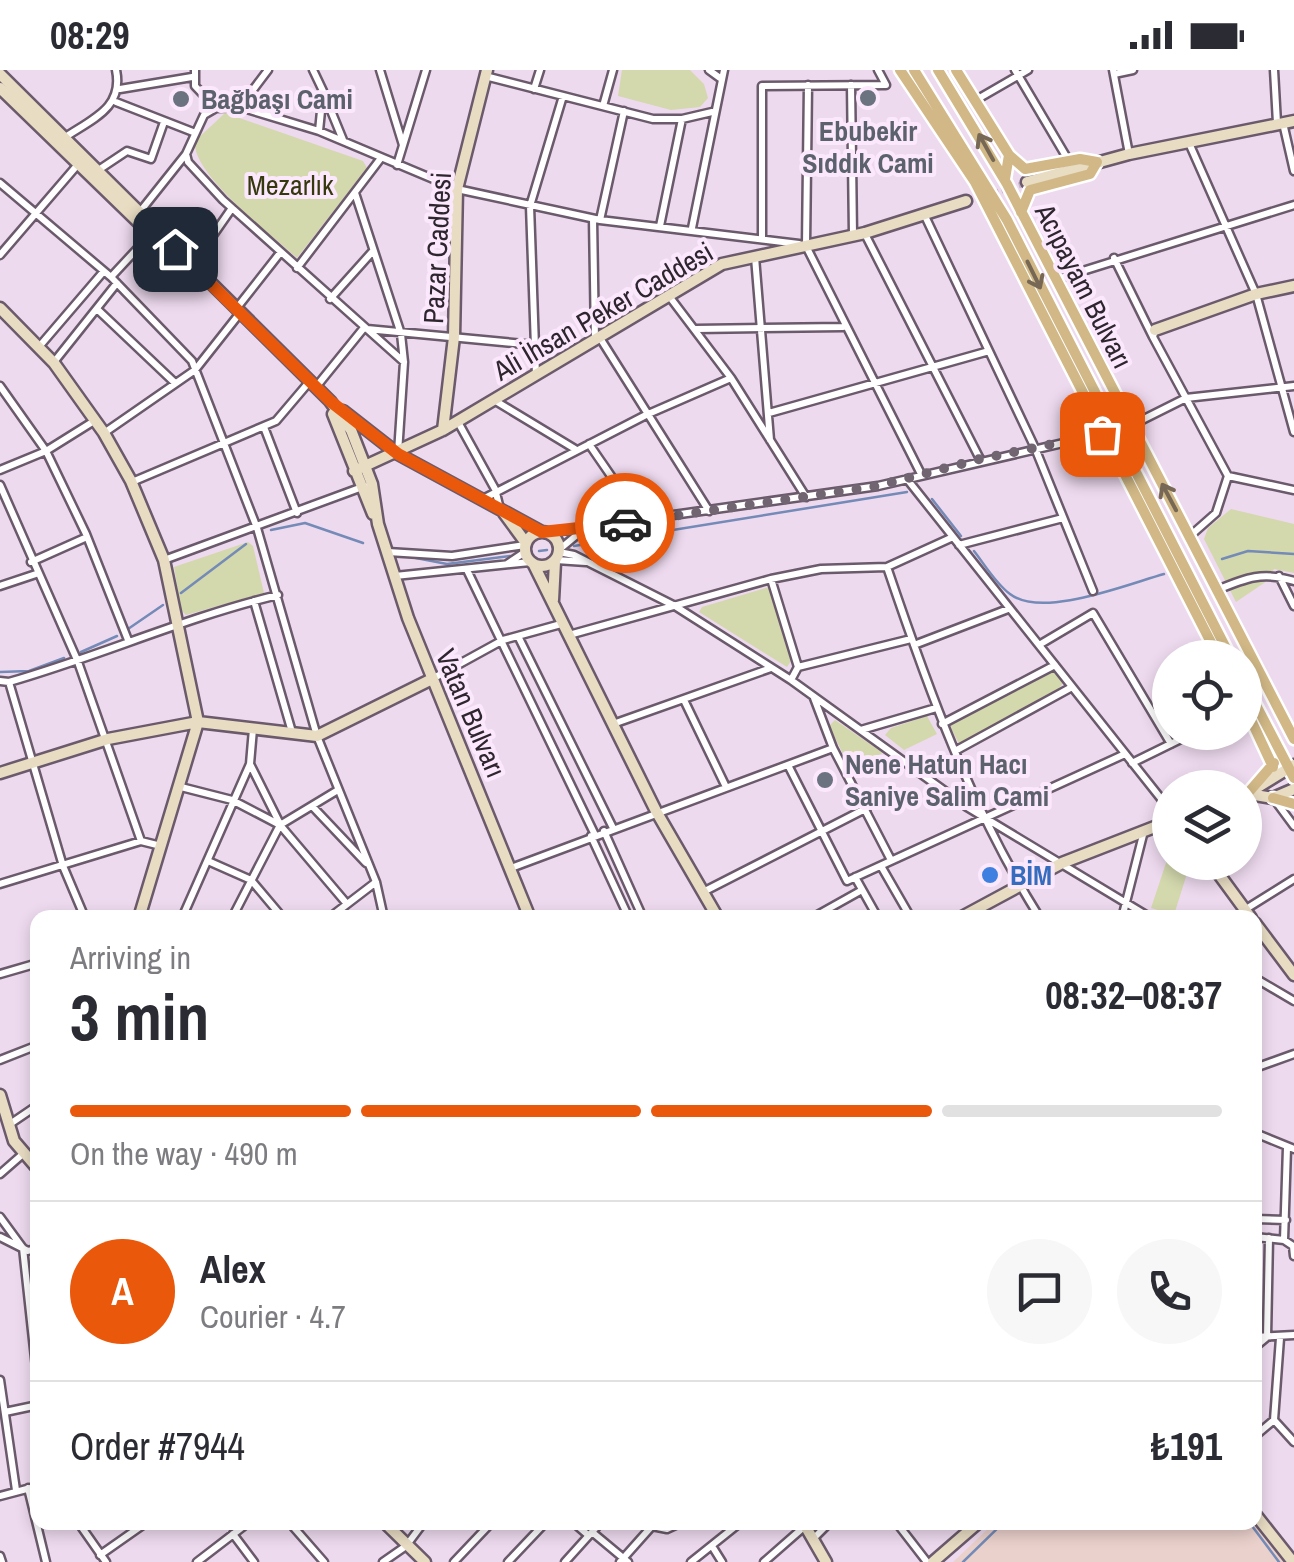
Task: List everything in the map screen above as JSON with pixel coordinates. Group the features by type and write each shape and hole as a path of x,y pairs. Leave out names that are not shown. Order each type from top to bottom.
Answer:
{"main road":[{"path":"900,70 974,182 1210,640"},
{"name":"Acıpayam Bulvarı","path":"914,70 1007,220 1222,640"},
{"name":"Acıpayam Bulvarı","path":"938,70 1004,180 1293,736"},
{"path":"956,70 1009,155 1025,169 1096,162"},
{"path":"1004,180 1009,155"},
{"path":"1021,213 1030,190 1090,174 1096,162"},
{"path":"1262,716 1292,770"},
{"path":"1262,744 1273,767"},
{"path":"1262,778 1273,767 1278,747"},
{"path":"1273,798 1294,804"}],"street":[{"path":"64,138 116,102 120,89 116,70"},
{"path":"240,107 268,70"},
{"path":"313,70 343,141"},
{"path":"380,70 403,146"},
{"path":"397,165 426,70"},
{"path":"534,89 540,70"},
{"path":"603,106 613,70"},
{"path":"692,228 722,74 708,70"},
{"path":"762,239 762,86 886,85 878,70"},
{"path":"976,100 1017,72 1028,70"},
{"path":"1128,154 1113,72 1133,70"},
{"path":"1274,70 1294,171"},
{"path":"1017,72 1071,165 1027,182"},
{"path":"120,89 193,73 204,99 216,108"},
{"path":"486,73 653,119 682,119 712,112"},
{"name":"Pazar Caddesi","path":"443,430 454,338 457,189 486,73"},
{"name":"Vatan Bulvarı","path":"0,74 64,138 80,162 140,213 154,233 237,313"},
{"path":"851,85 859,234 980,459"},
{"path":"808,86 806,245 844,327 922,474"},
{"name":"Vatan Bulvarı","path":"0,88 330,401 351,430 360,488 378,524"},
{"path":"319,132 324,91"},
{"path":"536,376 530,206 563,96"},
{"path":"116,102 193,132"},
{"path":"140,213 186,154 204,115 216,108 240,107 343,141 457,189 597,219 806,245"},
{"path":"624,111 597,219 598,339 709,511"},
{"path":"660,226 682,119"},
{"path":"96,172 127,151 151,160 164,122"},
{"path":"1096,162 1285,123"},
{"path":"1188,142 1258,298 1294,432"},
{"path":"186,154 188,162 232,208 404,362"},
{"path":"296,268 382,158"},
{"path":"0,255 80,162"},
{"path":"0,183 114,280 195,370 257,528 316,736 376,882 382,910"},
{"path":"355,193 401,334 404,362 398,454"},
{"name":"Ali İhsan Peker Caddesi","path":"360,469 443,430 722,264 859,234 966,201"},
{"path":"1056,279 1294,205"},
{"path":"191,266 232,208"},
{"path":"924,214 1035,448 1093,592"},
{"path":"54,363 97,309 114,280 154,233"},
{"path":"330,298 374,250"},
{"path":"104,432 195,370 280,252"},
{"path":"755,256 764,329 770,441"},
{"path":"1114,258 1228,476 1216,513 1190,536"},
{"path":"38,348 104,271"},
{"path":"1154,334 1294,286"},
{"path":"669,296 731,378 806,498"},
{"path":"0,308 54,363 104,432 132,482 164,560 198,722 142,910"},
{"path":"97,309 175,383"},
{"path":"694,329 844,327"},
{"path":"363,329 535,345"},
{"path":"132,482 223,446 286,414 363,329"},
{"path":"769,413 989,351"},
{"path":"482,500 495,489 646,415 731,378"},
{"name":"Vatan Bulvarı","path":"310,384 334,416 360,469 372,484 378,524 394,576 432,680 460,737 527,910"},
{"path":"0,386 45,449 87,537 128,640"},
{"path":"1138,422 1186,398 1294,386"},
{"path":"494,400 576,450"},
{"path":"330,401 398,454 554,537 557,556 553,601"},
{"path":"0,470 95,420"},
{"path":"457,421 553,601 656,811 713,910"},
{"path":"264,427 297,512"},
{"path":"394,576 506,564 528,554 544,532 806,498 1102,434"},
{"path":"589,444 642,521"},
{"path":"1228,476 1294,490"},
{"path":"908,479 1152,787"},
{"path":"164,560 372,484"},
{"path":"0,486 78,662 142,842"},
{"path":"960,545 1063,518"},
{"path":"557,556 584,528"},
{"path":"31,562 87,537"},
{"path":"568,635 771,579 821,569 887,567 953,537"},
{"path":"386,552 452,556 528,554 587,562 675,606 772,667 985,816 1138,910"},
{"path":"887,567 942,724 1035,910"},
{"path":"467,570 503,640 626,910"},
{"path":"0,586 36,574"},
{"path":"1217,590 1253,576 1279,576 1294,581"},
{"path":"1279,576 1294,606"},
{"path":"771,579 798,667 791,680"},
{"path":"82,910 63,866 5,682 78,662 176,624 278,595"},
{"path":"254,601 292,732"},
{"path":"798,667 912,642 1008,609"},
{"path":"1040,646 1093,613 1152,711"},
{"path":"0,773 108,739 198,722 316,736 432,680 503,640 561,624"},
{"path":"518,636 608,829 641,910"},
{"path":"942,724 1055,664"},
{"path":"612,724 772,667"},
{"path":"955,752 1072,687"},
{"path":"814,697 833,748 892,860"},
{"path":"684,700 726,787"},
{"path":"861,730 936,708"},
{"path":"186,910 250,764 254,729"},
{"path":"510,869 656,811 833,748"},
{"path":"1132,762 1159,750"},
{"path":"851,879 1125,754"},
{"path":"250,764 280,825 347,904"},
{"path":"788,765 822,830 873,910"},
{"path":"1262,786 1292,770"},
{"path":"181,787 232,800 280,825"},
{"path":"1262,796 1273,798 1294,789"},
{"path":"236,910 280,825 338,790"},
{"path":"1273,798 1294,826"},
{"path":"312,806 370,868"},
{"path":"703,892 867,808"},
{"path":"977,910 1062,863 1152,827"},
{"path":"1124,910 1144,830"},
{"path":"0,884 142,842 163,846"},
{"path":"208,860 250,880 275,910"},
{"path":"881,866 906,910"},
{"path":"1258,910 1294,879"},
{"path":"1223,880 1245,910"},
{"path":"339,910 376,882"},
{"path":"826,910 862,890"},
{"path":"1262,933 1294,976"},
{"path":"0,974 30,965"},
{"path":"1262,982 1294,1001"},
{"path":"0,1060 30,1048"},
{"path":"1262,1065 1294,1054"},
{"path":"0,1095 8,1126 30,1160"},
{"path":"8,1126 30,1111"},
{"path":"1262,1136 1290,1148 1284,1240"},
{"path":"0,1174 24,1153"},
{"path":"0,1217 23,1248 30,1312"},
{"path":"1262,1219 1286,1220"},
{"path":"0,1237 30,1248"},
{"path":"1262,1238 1284,1240 1294,1246 1294,1256"},
{"path":"1262,1341 1267,1337 1269,1238"},
{"path":"1262,1337 1294,1335"},
{"path":"1262,1430 1274,1420 1280,1338"},
{"path":"0,1380 16,1490"},
{"path":"4,1412 30,1407"},
{"path":"1274,1420 1294,1442"},
{"path":"0,1496 28,1488 30,1496"},
{"path":"1262,1523 1293,1562"},
{"path":"38,1530 46,1562"},
{"path":"84,1530 104,1559 138,1530"},
{"path":"198,1562 238,1530"},
{"path":"297,1530 324,1562"},
{"path":"391,1530 425,1562"},
{"path":"383,1562 406,1546 418,1530"},
{"path":"454,1562 484,1530"},
{"path":"508,1562 538,1530"},
{"path":"584,1530 624,1561 649,1530"},
{"path":"564,1562 594,1530"},
{"path":"691,1562 731,1530"},
{"path":"764,1562 798,1530"},
{"path":"807,1530 826,1562"},
{"path":"812,1539 822,1530"},
{"path":"903,1530 930,1562 969,1530"},
{"path":"233,1534 254,1562"},
{"path":"712,1546 722,1562"}],"shaded area":[{"path":"987,1530 1260,1530 1284,1562 953,1562"}],"green space":[{"path":"622,70 690,70 704,84 708,98 700,107 671,110 618,96"},
{"name":"Mezarlık","path":"225,113 363,161 367,168 297,258 219,186 197,155 195,141"},
{"path":"1231,509 1294,524 1294,573 1274,569 1267,581 1236,602 1204,539 1208,528"},
{"path":"248,542 253,546 264,593 186,615 177,606 180,603 174,567"},
{"path":"769,587 791,661 787,667 699,612 702,607"},
{"path":"1048,673 1056,673 1063,683 1058,690 959,744 949,724"},
{"path":"927,716 937,734 904,750 885,735 891,728"},
{"path":"835,720 883,753 850,768 829,726"},
{"path":"1160,880 1185,880 1176,910 1151,908"}],"waterway":[{"path":"574,546 907,492"},
{"path":"932,499 961,536"},
{"path":"271,530 305,523 363,543"},
{"path":"181,593 246,544"},
{"path":"539,551 547,550"},
{"path":"974,551 995,580 1024,601 1042,603 1086,597 1164,574"},
{"path":"1222,559 1248,551 1294,554"},
{"path":"416,558 447,564 510,556"},
{"path":"128,629 163,605"},
{"path":"81,652 117,636"},
{"path":"0,672 29,671 64,658"},
{"path":"963,1562 996,1530"},
{"path":"1255,1530 1279,1562"}],"tunnel":[{"path":"967,201 1027,183"}],"way so far":[{"path":"625,523 878,486 980,459 1102,434"}],"place":[{"name":"Ebubekir Sıddık Cami","path":"868,98"},
{"name":"Bağbaşı Cami","path":"181,99"},
{"name":"Nene Hatun Hacı Saniye Salim Cami","path":"825,780"},
{"name":"BİM","path":"990,875"}],"route":[{"path":"175,249 330,401 398,454 542,532 625,523"}]}
